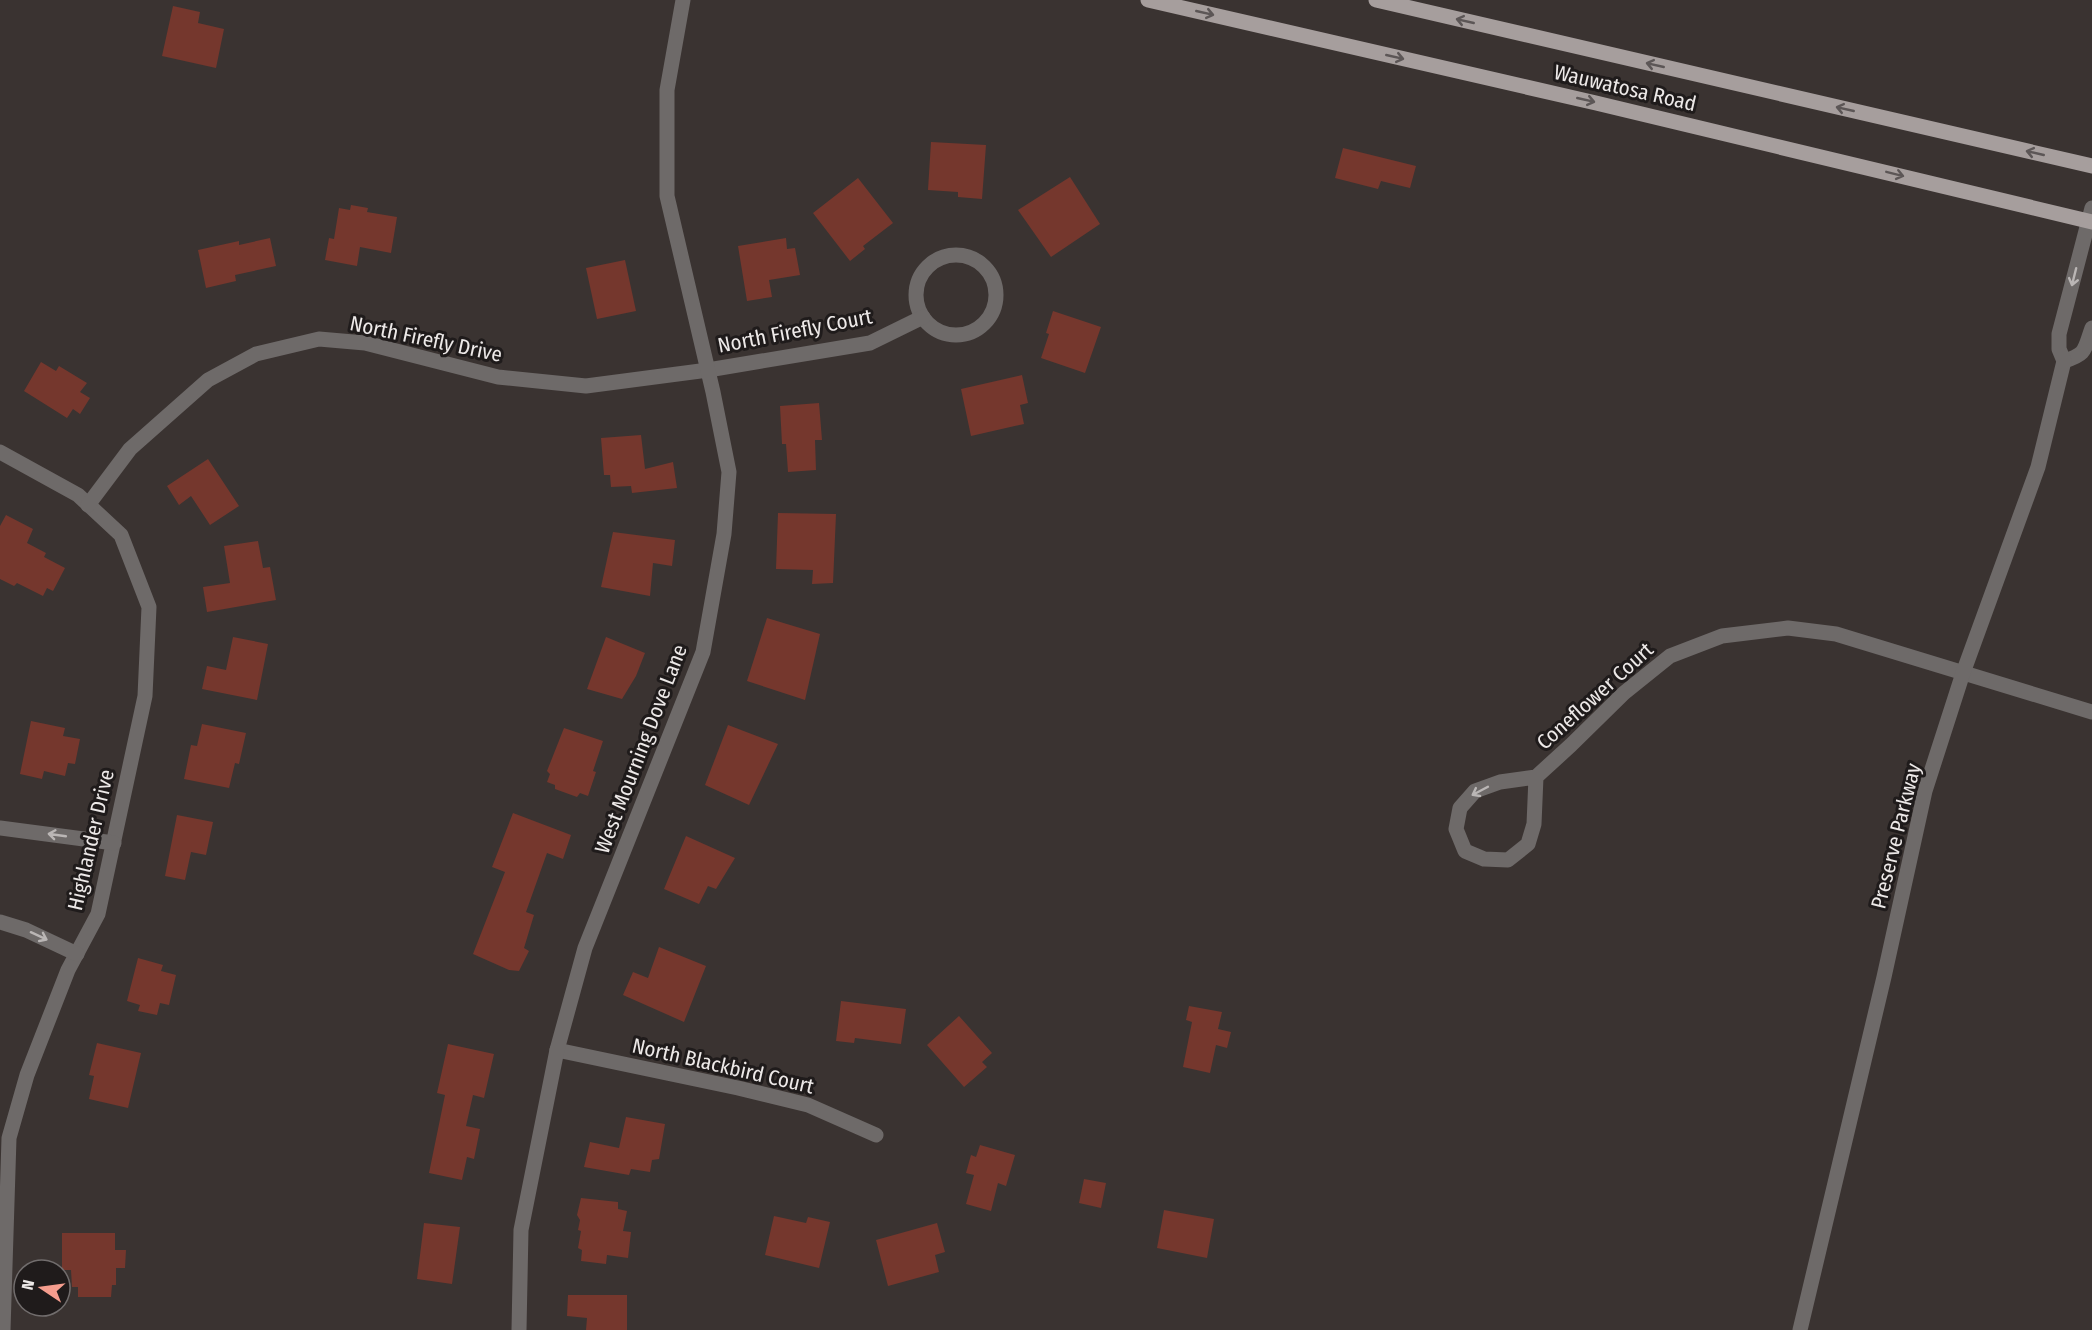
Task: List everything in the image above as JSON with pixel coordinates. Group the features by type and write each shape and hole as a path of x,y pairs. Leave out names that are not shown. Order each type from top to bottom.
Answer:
{"main road":[{"name":"Wauwatosa Road","path":"1148,0 2091,217"},
{"name":"Wauwatosa Road","path":"1376,0 2092,166"}],"street":[{"name":"West Mourning Dove Lane","path":"519,1330 521,1230 557,1050 585,948 703,652 723,534 729,472 708,370 667,196 667,90 683,0"},
{"name":"Preserve Parkway","path":"1800,1330 1884,976 1925,791 1963,673 2038,467 2064,361 2059,349 2059,334 2091,217"},
{"path":"952,255 965,256 978,261 988,270 995,282 996,301 989,319 980,328 968,334 955,336 931,327 923,318 917,305 916,291 920,278 928,267 939,259 952,255"},
{"name":"North Firefly Court","path":"708,370 870,343 923,318"},
{"path":"2064,361 2079,356 2085,348 2092,328"},
{"name":"North Firefly Drive","path":"88,505 130,449 208,380 256,354 319,339 365,343 498,377 586,386 708,370"},
{"name":"Highlander Drive","path":"0,452 78,495 121,535 149,607 145,696 98,914 68,970 27,1075 9,1138 3,1330"},
{"name":"Coneflower Court","path":"1536,777 1534,824 1528,844 1508,860 1484,859 1465,851 1456,829 1460,808 1475,791 1500,782 1536,777 1624,693 1670,656 1722,636 1788,628 1836,633 2092,712"},
{"path":"0,828 114,843"},
{"path":"0,922 26,930 77,954"},
{"name":"North Blackbird Court","path":"557,1050 807,1105 876,1135"}],"building":[{"path":"173,6 200,12 198,23 224,29 216,68 162,56"},
{"path":"931,142 986,145 982,199 958,197 958,192 928,190"},
{"path":"1343,148 1416,166 1410,188 1381,181 1378,189 1335,178"},
{"path":"1070,177 1100,224 1051,257 1018,210"},
{"path":"858,178 893,223 863,246 865,249 850,261 813,213"},
{"path":"351,205 368,208 367,212 397,217 391,253 360,247 357,266 325,260 329,238 334,239 339,208 350,210"},
{"path":"270,238 276,266 235,275 236,281 206,288 198,250 239,241 239,245"},
{"path":"786,238 787,249 795,248 800,275 769,280 772,297 747,301 738,246"},
{"path":"625,260 636,311 597,319 586,268"},
{"path":"1053,311 1101,327 1085,373 1041,358 1049,334 1046,333"},
{"path":"41,362 56,371 59,366 87,383 80,392 90,398 80,414 73,409 67,418 24,391"},
{"path":"1022,375 1028,403 1020,405 1024,424 971,436 961,389"},
{"path":"819,403 822,440 815,440 816,470 788,472 786,444 782,444 780,406"},
{"path":"641,435 645,469 673,462 677,488 632,493 631,486 611,487 610,475 604,475 601,438"},
{"path":"208,459 239,506 210,525 191,496 179,505 167,486"},
{"path":"778,513 836,514 833,583 812,584 813,570 776,569"},
{"path":"6,515 33,529 27,543 46,553 44,557 65,568 53,591 47,588 43,596 17,583 14,586 0,579 0,526"},
{"path":"613,532 675,540 672,566 653,563 650,596 601,587"},
{"path":"258,541 263,568 270,567 276,600 207,612 203,587 230,583 224,546"},
{"path":"767,618 820,634 805,700 747,681"},
{"path":"233,637 268,644 257,700 202,689 207,666 226,670"},
{"path":"606,637 645,653 636,676 622,699 587,689"},
{"path":"31,721 65,728 63,736 80,739 75,764 68,763 65,776 44,771 42,779 20,774"},
{"path":"202,724 246,733 239,764 235,763 229,788 184,779 191,745 197,746"},
{"path":"728,725 778,744 749,805 705,785"},
{"path":"564,728 603,741 588,796 580,793 577,797 555,789 555,785 547,782 550,774 547,771"},
{"path":"513,813 571,835 563,859 547,853 526,912 534,915 524,948 529,951 519,971 509,970 473,954 505,872 492,867"},
{"path":"177,815 213,822 206,855 191,852 185,880 165,876"},
{"path":"686,836 735,858 716,889 708,886 699,904 664,889"},
{"path":"659,947 706,966 684,1022 623,995 633,972 648,978"},
{"path":"138,958 163,965 161,971 176,975 169,1005 160,1003 157,1015 138,1011 140,1005 127,1001"},
{"path":"841,1001 906,1009 901,1044 855,1038 854,1043 836,1041"},
{"path":"1189,1006 1222,1012 1218,1029 1231,1032 1227,1048 1216,1045 1210,1073 1183,1067 1192,1022 1186,1020"},
{"path":"959,1016 992,1053 982,1062 987,1067 964,1087 927,1045"},
{"path":"97,1043 141,1053 128,1108 89,1099 94,1076 89,1075"},
{"path":"448,1044 494,1054 484,1098 473,1095 466,1126 480,1129 474,1159 467,1157 462,1180 429,1173 445,1095 437,1093"},
{"path":"626,1117 665,1124 659,1159 652,1160 650,1172 631,1169 629,1175 584,1167 590,1142 619,1148"},
{"path":"980,1145 1015,1155 1006,1186 998,1183 991,1211 966,1204 974,1175 966,1173 971,1155 976,1157"},
{"path":"1084,1179 1106,1183 1101,1208 1079,1203"},
{"path":"581,1198 618,1202 618,1209 627,1211 623,1231 631,1232 628,1258 607,1255 606,1264 581,1261 582,1250 578,1248 581,1231 578,1230 580,1220 577,1215"},
{"path":"1164,1210 1214,1219 1207,1258 1157,1248"},
{"path":"774,1216 806,1223 808,1217 830,1222 819,1268 765,1255"},
{"path":"424,1223 460,1227 452,1284 417,1279"},
{"path":"937,1223 945,1252 935,1255 939,1272 888,1286 876,1240"},
{"path":"62,1233 115,1233 115,1250 126,1250 125,1268 116,1268 116,1285 112,1285 111,1297 78,1297 78,1287 72,1287 72,1258 62,1258"},
{"path":"568,1295 627,1295 627,1330 586,1330 587,1318 567,1316"}]}
